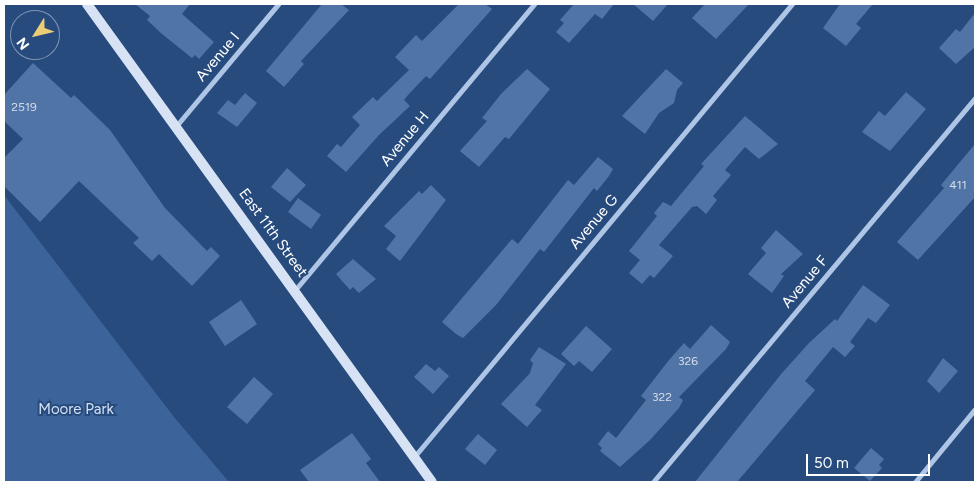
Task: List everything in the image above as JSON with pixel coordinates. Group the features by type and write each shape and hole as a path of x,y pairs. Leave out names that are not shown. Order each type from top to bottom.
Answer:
{"street":[{"name":"East 11th Street","path":"87,4 177,125 432,482"},
{"name":"Avenue I","path":"177,125 278,4"},
{"name":"Avenue H","path":"295,290 534,4"},
{"name":"Avenue G","path":"414,457 792,4"},
{"name":"Avenue F","path":"654,482 975,98"},
{"path":"915,482 975,410"}],"green space":[{"name":"Moore Park","path":"4,195 174,417 229,482 4,482"}],"building":[{"path":"135,4 190,4 182,14 214,42 199,59 195,55 192,58 147,20 150,16"},
{"path":"322,4 341,4 349,10 301,61 304,64 284,87 266,71"},
{"path":"459,4 485,4 492,9 430,79 426,76 408,95 404,100 410,106 379,135 346,172 327,156 337,144 341,147 360,125 352,117 373,97 377,101 409,70 395,57 416,35 422,41"},
{"path":"574,4 614,4 602,19 595,14 569,43 556,32 564,23 560,20"},
{"path":"633,4 668,4 653,21"},
{"path":"705,4 749,4 716,39 692,18"},
{"path":"840,4 873,4 856,24 861,28 846,46 823,28"},
{"path":"975,13 975,47 956,64 939,48 956,29 960,32"},
{"path":"33,63 71,98 74,95 110,130 165,208 207,251 211,247 220,256 192,286 159,254 152,261 133,243 139,238 79,181 40,222 4,186 4,158 23,139 4,121 4,95"},
{"path":"527,69 550,89 509,139 505,137 479,167 460,151 487,121 482,118 501,94"},
{"path":"666,69 683,83 677,90 674,103 659,113 645,134 622,116"},
{"path":"906,92 926,109 890,151 862,132 879,111 885,116"},
{"path":"245,93 257,103 237,127 217,113 228,100 235,105"},
{"path":"745,116 778,144 759,159 745,147 725,170 731,175 713,196 717,200 706,214 697,206 692,207 659,245 673,256 654,278 650,275 642,284 629,273 640,260 629,251 657,216 654,213 663,202 671,206 704,166 701,164"},
{"path":"975,144 975,197 918,260 897,242 944,188 941,185"},
{"path":"598,157 613,169 609,176 597,191 594,188 544,252 540,249 496,305 463,338 442,322 512,239 518,244 568,180 574,185"},
{"path":"287,168 306,185 290,202 271,187"},
{"path":"431,185 446,200 400,261 386,249 396,236 384,226 419,191 422,194"},
{"path":"298,198 321,215 311,229 288,212"},
{"path":"776,230 803,254 781,274 784,276 772,293 748,274 766,253 761,248"},
{"path":"353,259 376,279 359,293 353,287 350,290 336,274"},
{"path":"863,285 890,305 876,323 868,318 850,342 855,346 845,357 833,347 805,381 815,390 737,482 695,482 782,373 809,343 835,319 837,321"},
{"path":"241,300 257,324 225,346 209,322"},
{"path":"711,325 730,342 726,349 679,397 683,400 679,408 650,440 620,467 600,451 602,448 598,444 608,431 616,438 646,400 641,396 669,360 684,343 690,349"},
{"path":"586,326 612,349 592,372 579,361 574,366 561,354"},
{"path":"539,347 566,364 535,405 542,410 527,427 501,404 530,373 533,363 530,360"},
{"path":"943,358 958,371 939,393 927,381"},
{"path":"426,364 435,371 439,367 449,376 433,394 414,377"},
{"path":"254,377 273,394 247,424 227,407"},
{"path":"352,433 371,459 366,463 380,482 309,482 300,470"},
{"path":"478,434 497,450 485,465 465,449"},
{"path":"871,448 884,459 879,465 882,468 870,481 854,468"}]}
